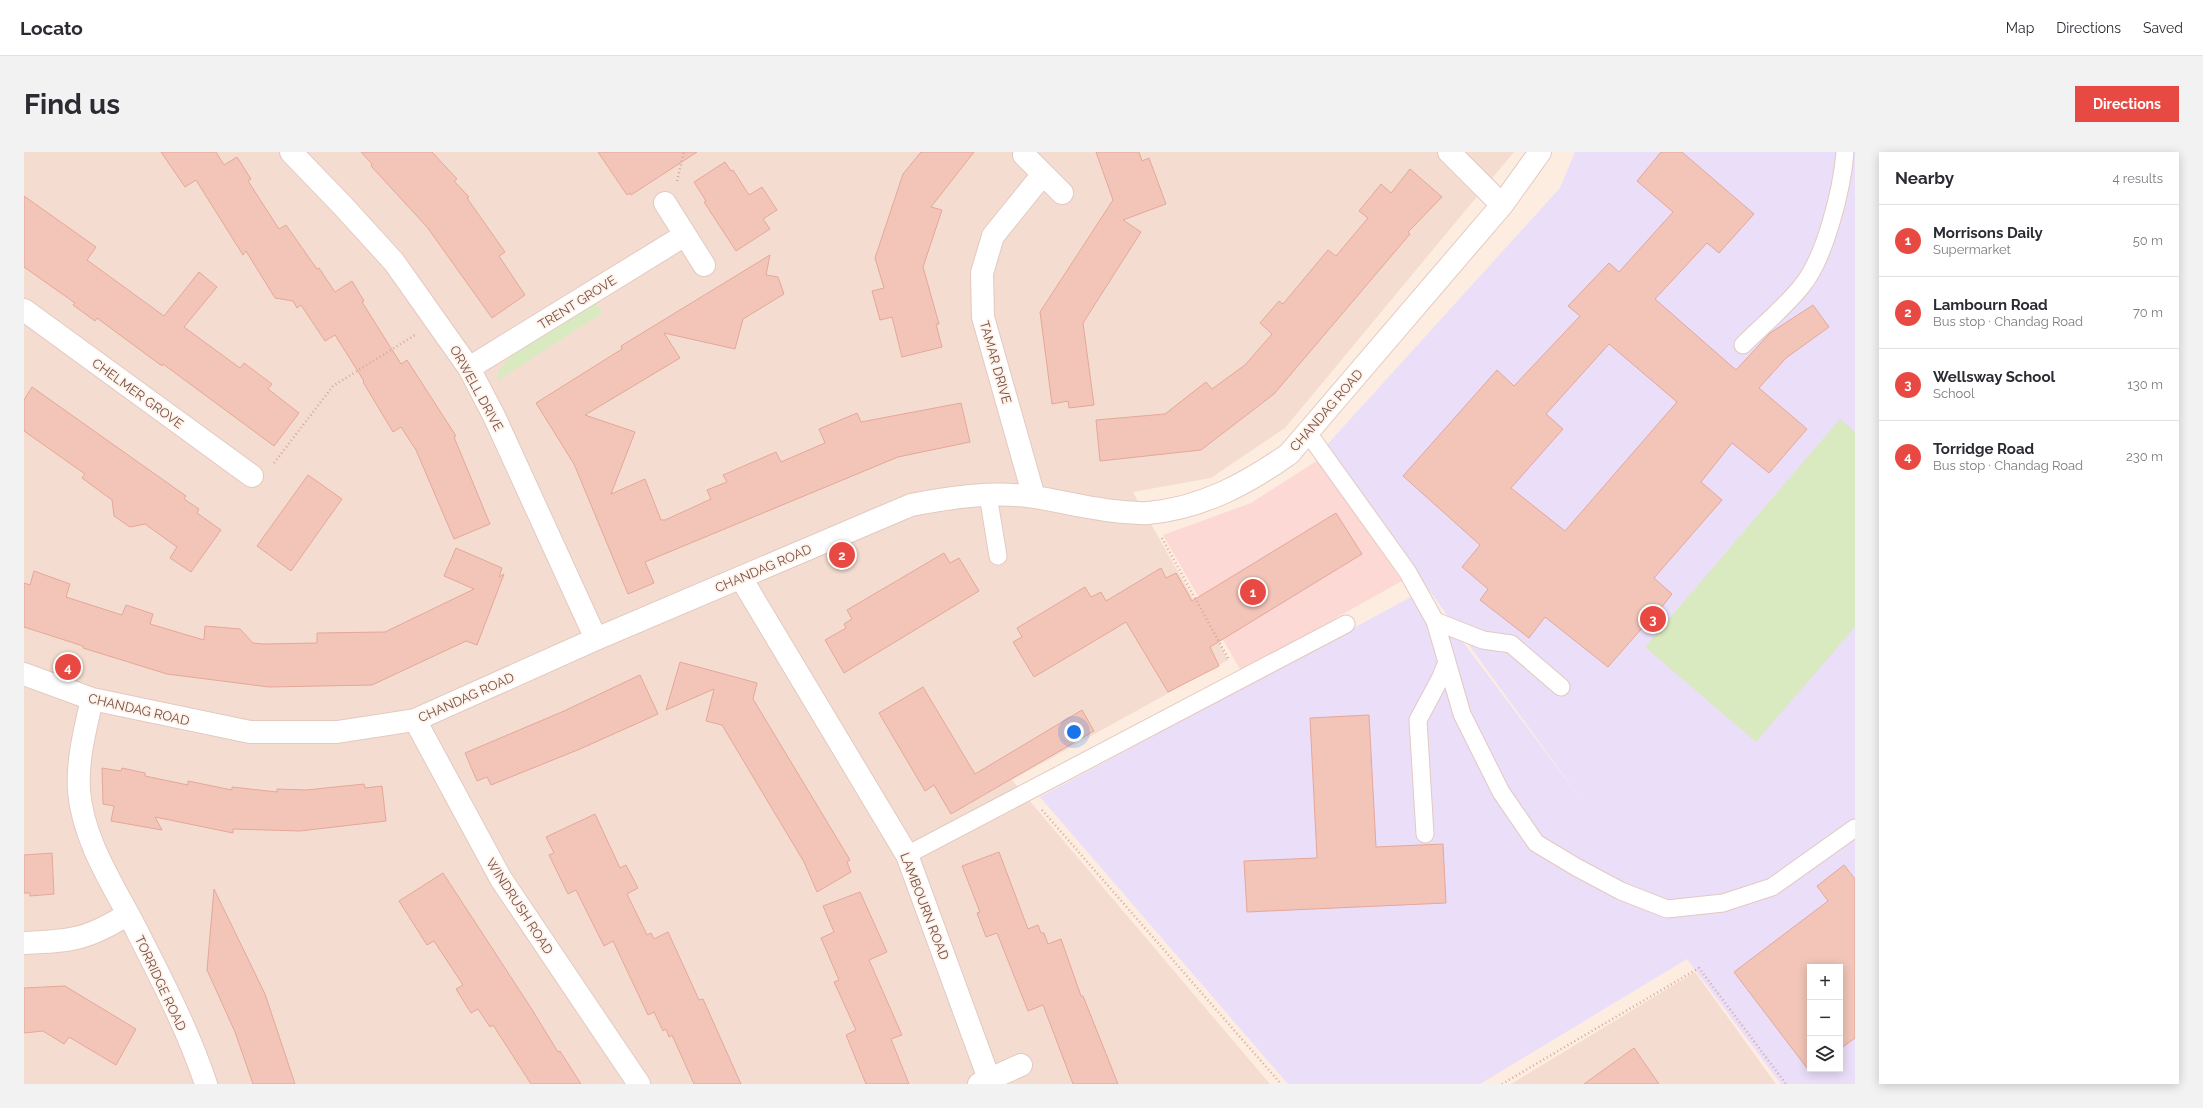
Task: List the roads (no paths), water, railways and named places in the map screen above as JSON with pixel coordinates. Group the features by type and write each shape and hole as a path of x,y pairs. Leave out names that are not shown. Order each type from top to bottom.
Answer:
{"street":[{"name":"ORWELL DRIVE","path":"291,152 394,262 438,321 469,368 494,416 596,639"},
{"path":"1449,152 1502,205"},
{"name":"CHANDAG ROAD","path":"24,674 92,699 250,732 337,732 415,720 596,639 911,505 953,497 988,495 1034,497 1096,510 1148,513 1198,502 1228,492 1258,476 1289,454 1502,205 1540,152"},
{"path":"1024,155 1062,193"},
{"name":"TAMAR DRIVE","path":"1034,497 983,317 982,273 993,236 1043,174"},
{"path":"665,203 704,265"},
{"name":"TRENT GROVE","path":"469,368 685,235"},
{"name":"CHELMER GROVE","path":"24,310 252,476"},
{"name":"LAMBOURN ROAD","path":"741,578 907,855 984,1082 1021,1065"},
{"name":"TORRIDGE ROAD","path":"92,699 79,762 79,792 85,823 105,869 164,983 206,1084"},
{"name":"WINDRUSH ROAD","path":"415,720 501,879 639,1084"},
{"path":"24,943 62,941 83,937 103,930 128,914"}],"lane":[{"path":"1743,345 1802,286 1815,262 1828,234 1845,152"},
{"path":"1308,433 1408,571 1435,621 1462,714 1501,792 1536,843 1576,867 1621,891 1667,909 1723,903 1772,887 1855,828"},
{"path":"988,495 998,556"},
{"path":"1435,621 1483,640 1511,644 1561,687"},
{"path":"907,855 1346,624"},
{"path":"1425,834 1418,720 1440,679 1447,662"}],"place":[{"name":"Lambourn Road","path":"842,555"},
{"name":"Morrisons Daily","path":"1253,592"},
{"name":"Wellsway School","path":"1653,619"},
{"name":"Torridge Road","path":"68,667"}]}
